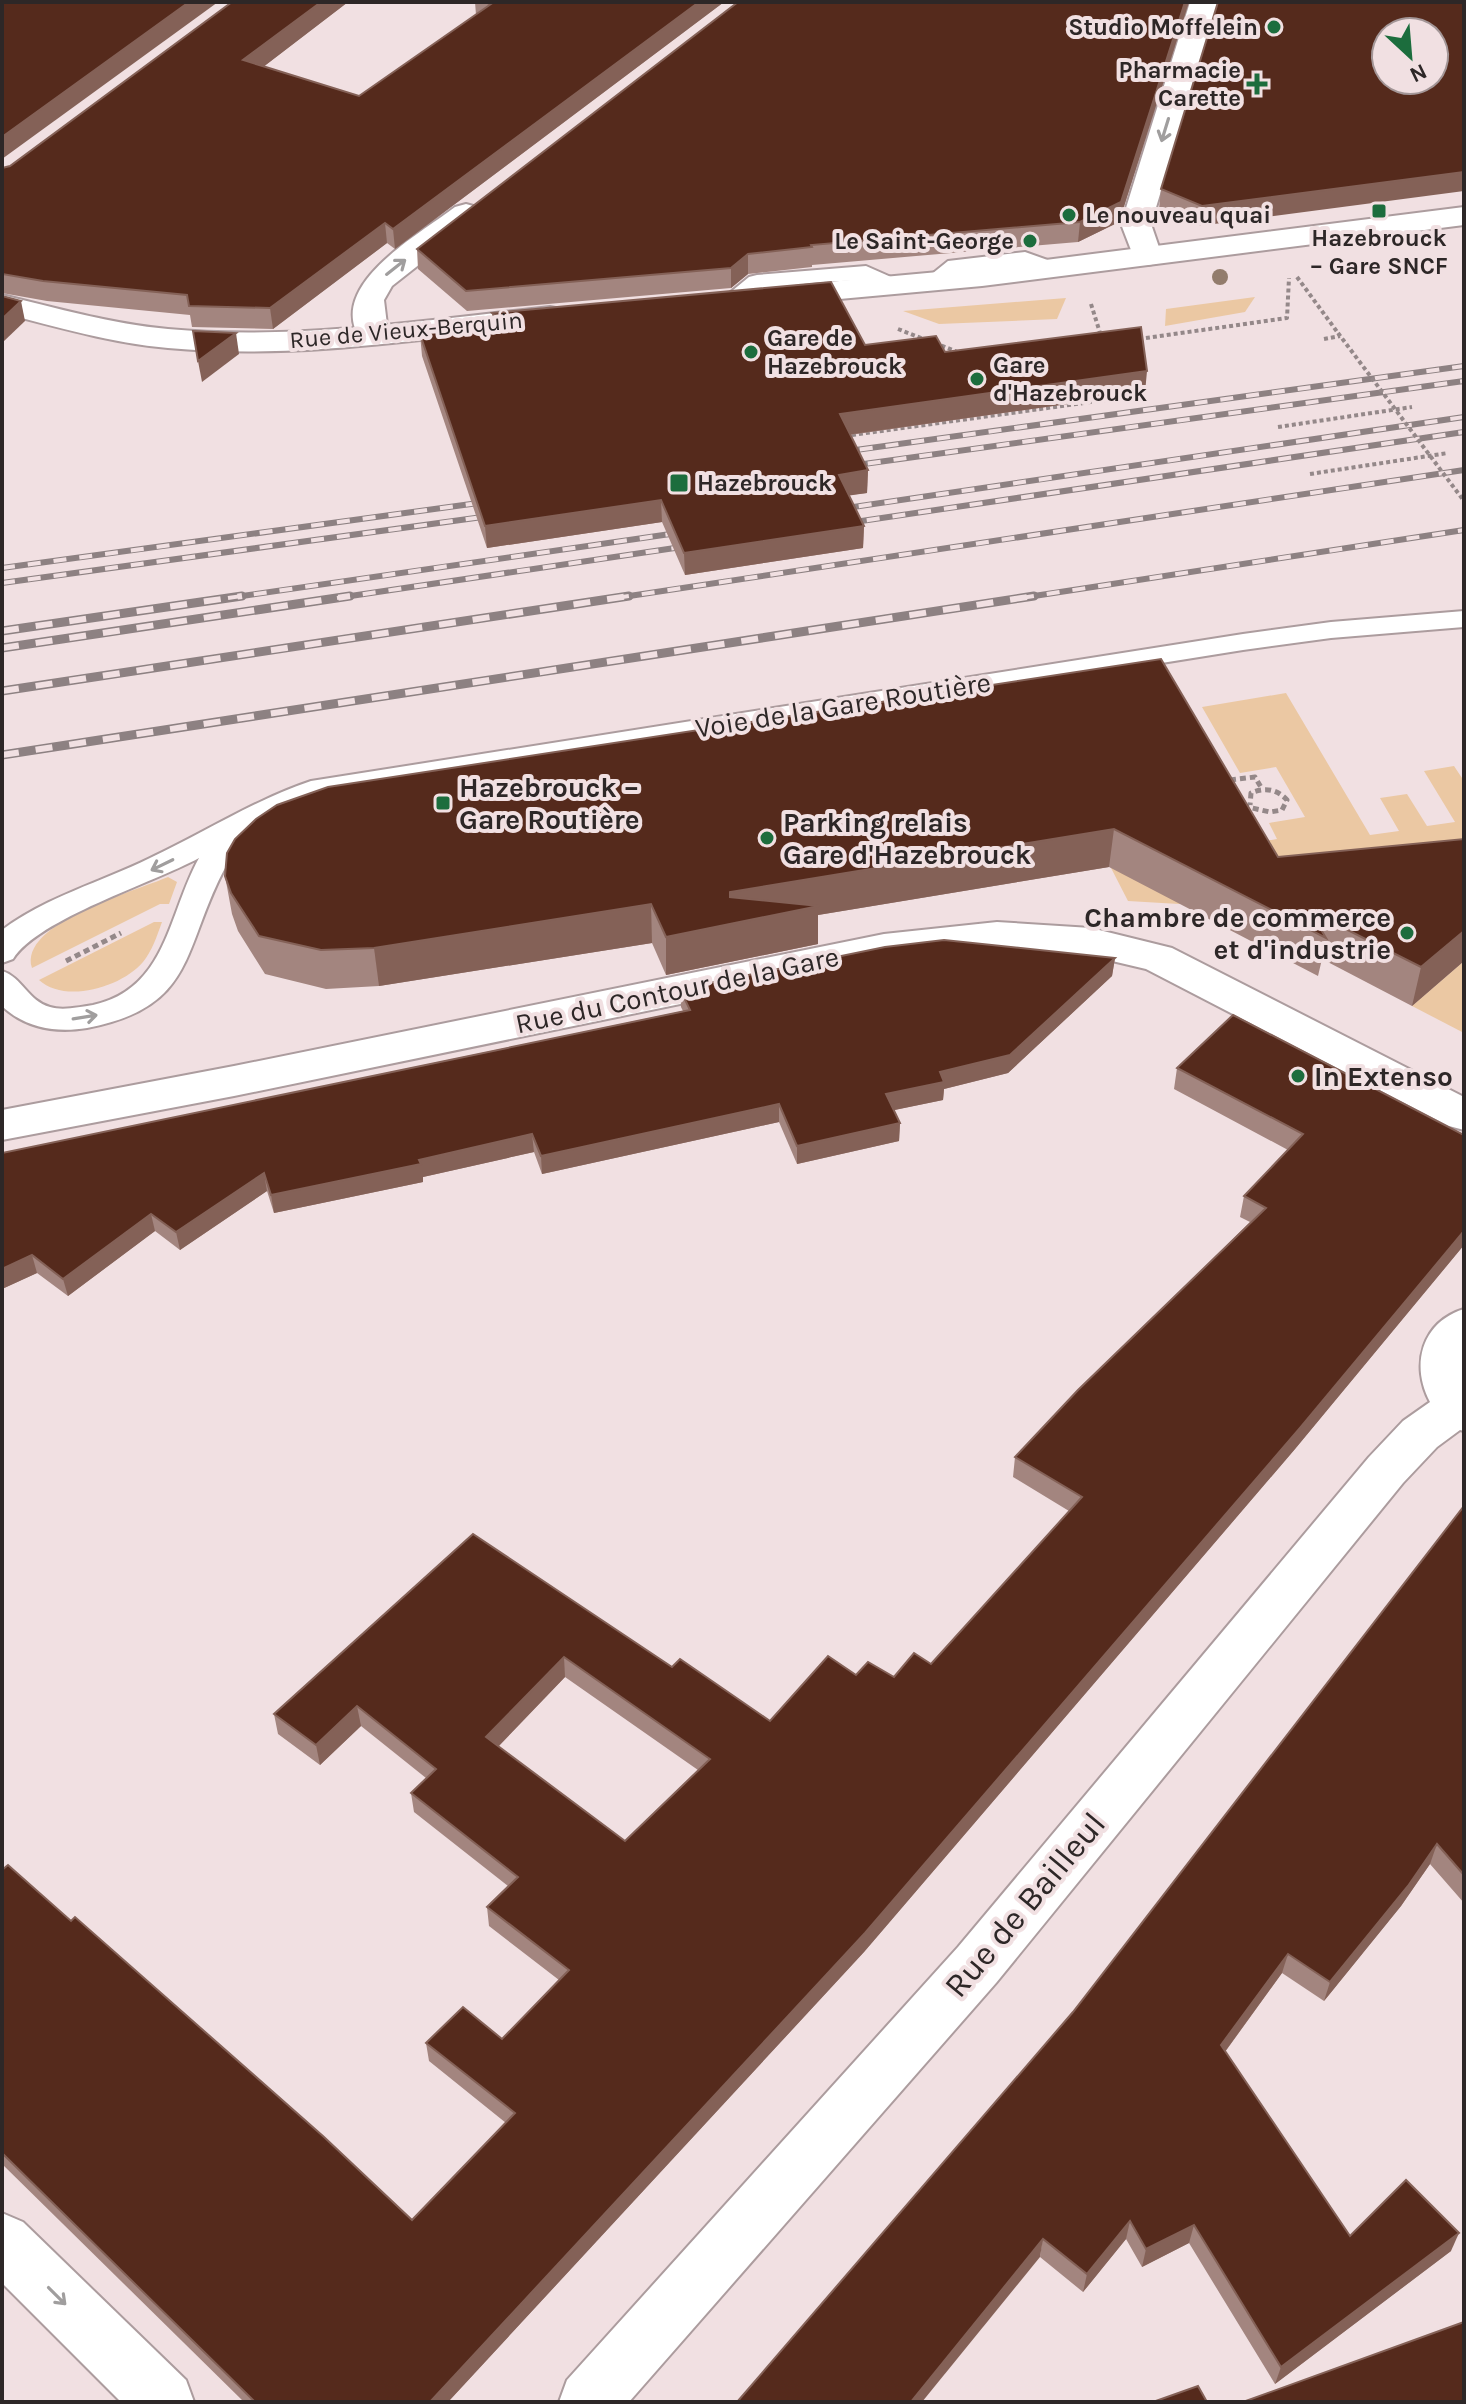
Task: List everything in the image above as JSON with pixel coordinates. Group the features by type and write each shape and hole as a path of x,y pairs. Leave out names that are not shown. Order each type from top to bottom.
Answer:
{"street":[{"path":"1147,256 1136,224 1204,2"},
{"path":"372,333 368,300 380,280 492,193"},
{"path":"721,300 934,282 1464,216"},
{"name":"Rue de Vieux-Berquin","path":"2,304 130,333 189,341 270,342 573,314"},
{"name":"Rue du Contour de la Gare","path":"2,1125 234,1081 884,948 997,935 1091,942 1158,958 1464,1115"},
{"path":"1461,1410 1442,1380 1440,1363 1449,1339 1464,1326"},
{"name":"Rue de Bailleul","path":"589,2402 977,1965 1395,1459 1420,1434 1461,1410"},
{"path":"2,2242 164,2402"}],"lane":[{"name":"Voie de la Gare Routière","path":"2,952 6,943 38,919 136,877 305,793 370,779 1255,640 1464,619"},
{"path":"3,984 13,1000 40,1016 60,1020 105,1013 136,999 159,981 174,957 189,911 231,829"}],"path":[{"path":"1134,339 1287,318 1289,275"},
{"path":"1300,283 1464,501"},
{"path":"1091,303 1103,344"},
{"path":"895,328 966,355"},
{"path":"1324,339 1340,336"},
{"path":"840,436 1127,397 1120,385"},
{"path":"1064,393 1070,405"},
{"path":"1278,427 1412,407"},
{"path":"1310,474 1448,453"},
{"path":"1224,769 1231,781 1255,777 1262,789"},
{"path":"1236,808 1250,805 1271,813 1285,807 1287,800 1280,793 1262,789 1251,793 1250,805"},
{"path":"3,984 43,973 157,915 189,911"}],"shaded area":[{"path":"1255,297 1245,312 1165,326 1166,309"},
{"path":"1066,298 1057,319 939,324 903,311"},
{"path":"1286,693 1370,835 1399,831 1380,798 1407,794 1427,826 1455,822 1424,771 1454,766 1464,781 1464,877 1179,904 1128,901 1110,866 1277,839 1269,823 1305,817 1276,767 1240,773 1202,707"},
{"path":"168,877 177,882 169,904 160,904 32,968 33,952 43,937 60,923 107,900"},
{"path":"154,922 162,922 149,953 134,971 122,979 78,991 63,991 39,980"},
{"path":"1464,961 1464,1033 1412,1006"}],"building":[{"path":"2,2 189,2 2,137"},
{"path":"232,2 321,2 243,60 359,96 491,4 483,2 699,2 393,229 385,223 270,308 189,306 187,295 2,274 2,168 10,166"},
{"path":"738,2 1185,2 1121,202 1080,222 811,245 748,254 731,268 466,291 417,249"},
{"path":"1218,2 1464,2 1464,172 1202,206 1161,189"},
{"path":"831,282 865,345 936,336 945,352 1141,327 1147,371 840,414 868,470 839,475 864,526 684,553 661,500 485,526 420,334 505,324 492,313"},
{"path":"2,296 21,301 2,319"},
{"path":"193,331 236,333 198,361"},
{"name":"Parking relais Gare d'Hazebrouck","path":"1161,659 1278,857 1464,839 1464,931 1421,967 1310,911 1326,938 1114,829 730,892 730,897 819,906 666,937 651,904 374,948 321,950 259,936 231,893 225,876 227,853 235,839 256,819 277,805 328,787"},
{"path":"944,940 1115,958 1010,1055 940,1072 944,1082 886,1094 900,1123 797,1146 779,1104 541,1156 532,1134 419,1160 421,1164 271,1195 264,1173 176,1232 151,1214 63,1279 32,1255 2,1269 2,1153 690,1010 680,989 885,947"},
{"path":"1233,1015 1464,1135 1464,1231 1300,1428 865,1933 430,2402 255,2402 2,2153 2,1870 8,1865 71,1921 75,1917 324,2137 412,2220 515,2113 426,2043 463,2007 502,2039 569,1970 487,1907 518,1877 411,1793 436,1769 357,1706 316,1745 274,1714 473,1534 672,1667 680,1659 770,1721 828,1656 856,1675 868,1662 894,1677 914,1653 931,1664 1082,1497 1015,1457 1078,1390 1266,1208 1244,1196 1303,1134 1177,1068","holes":["564,1657 710,1759 625,1841 486,1737"]},
{"path":"1464,1506 1464,1875 1437,1844 1408,1886 1330,1982 1288,1954 1221,2045 1350,2236 1406,2180 1459,2233 1281,2367 1194,2225 1146,2249 1130,2221 1087,2274 1043,2239 911,2402 737,2402 1073,2012"},
{"path":"1464,2322 1464,2402 1243,2402"},
{"path":"1198,2386 1207,2402 1153,2402"}],"railway":[{"path":"834,453 1464,366"},
{"path":"842,467 1464,381"},
{"path":"833,510 1464,417"},
{"path":"841,524 1464,432"},
{"path":"616,598 1464,470"},
{"path":"2,568 493,501"},
{"path":"2,583 497,515"},
{"path":"1026,597 1464,530"},
{"path":"228,598 691,531"},
{"path":"337,598 695,545"},
{"path":"2,631 242,596"},
{"path":"2,648 350,596"},
{"path":"2,691 629,596"},
{"path":"1026,597 1034,596"},
{"path":"2,755 1026,597"},
{"path":"1021,598 1026,597"}],"place":[{"name":"Studio Moffelein","path":"1274,27"},
{"name":"Pharmacie Carette","path":"1257,84"},
{"name":"Hazebrouck – Gare SNCF","path":"1379,211"},
{"name":"Le nouveau quai","path":"1069,215"},
{"name":"Le Saint-George","path":"1030,241"},
{"name":"Gare de Hazebrouck","path":"751,352"},
{"name":"Gare d'Hazebrouck","path":"977,379"},
{"name":"Hazebrouck","path":"679,483"},
{"name":"Hazebrouck – Gare Routière","path":"443,803"},
{"name":"Parking relais Gare d'Hazebrouck","path":"767,838"},
{"name":"Chambre de commerce et d'industrie","path":"1407,933"},
{"name":"In Extenso","path":"1298,1076"}]}
